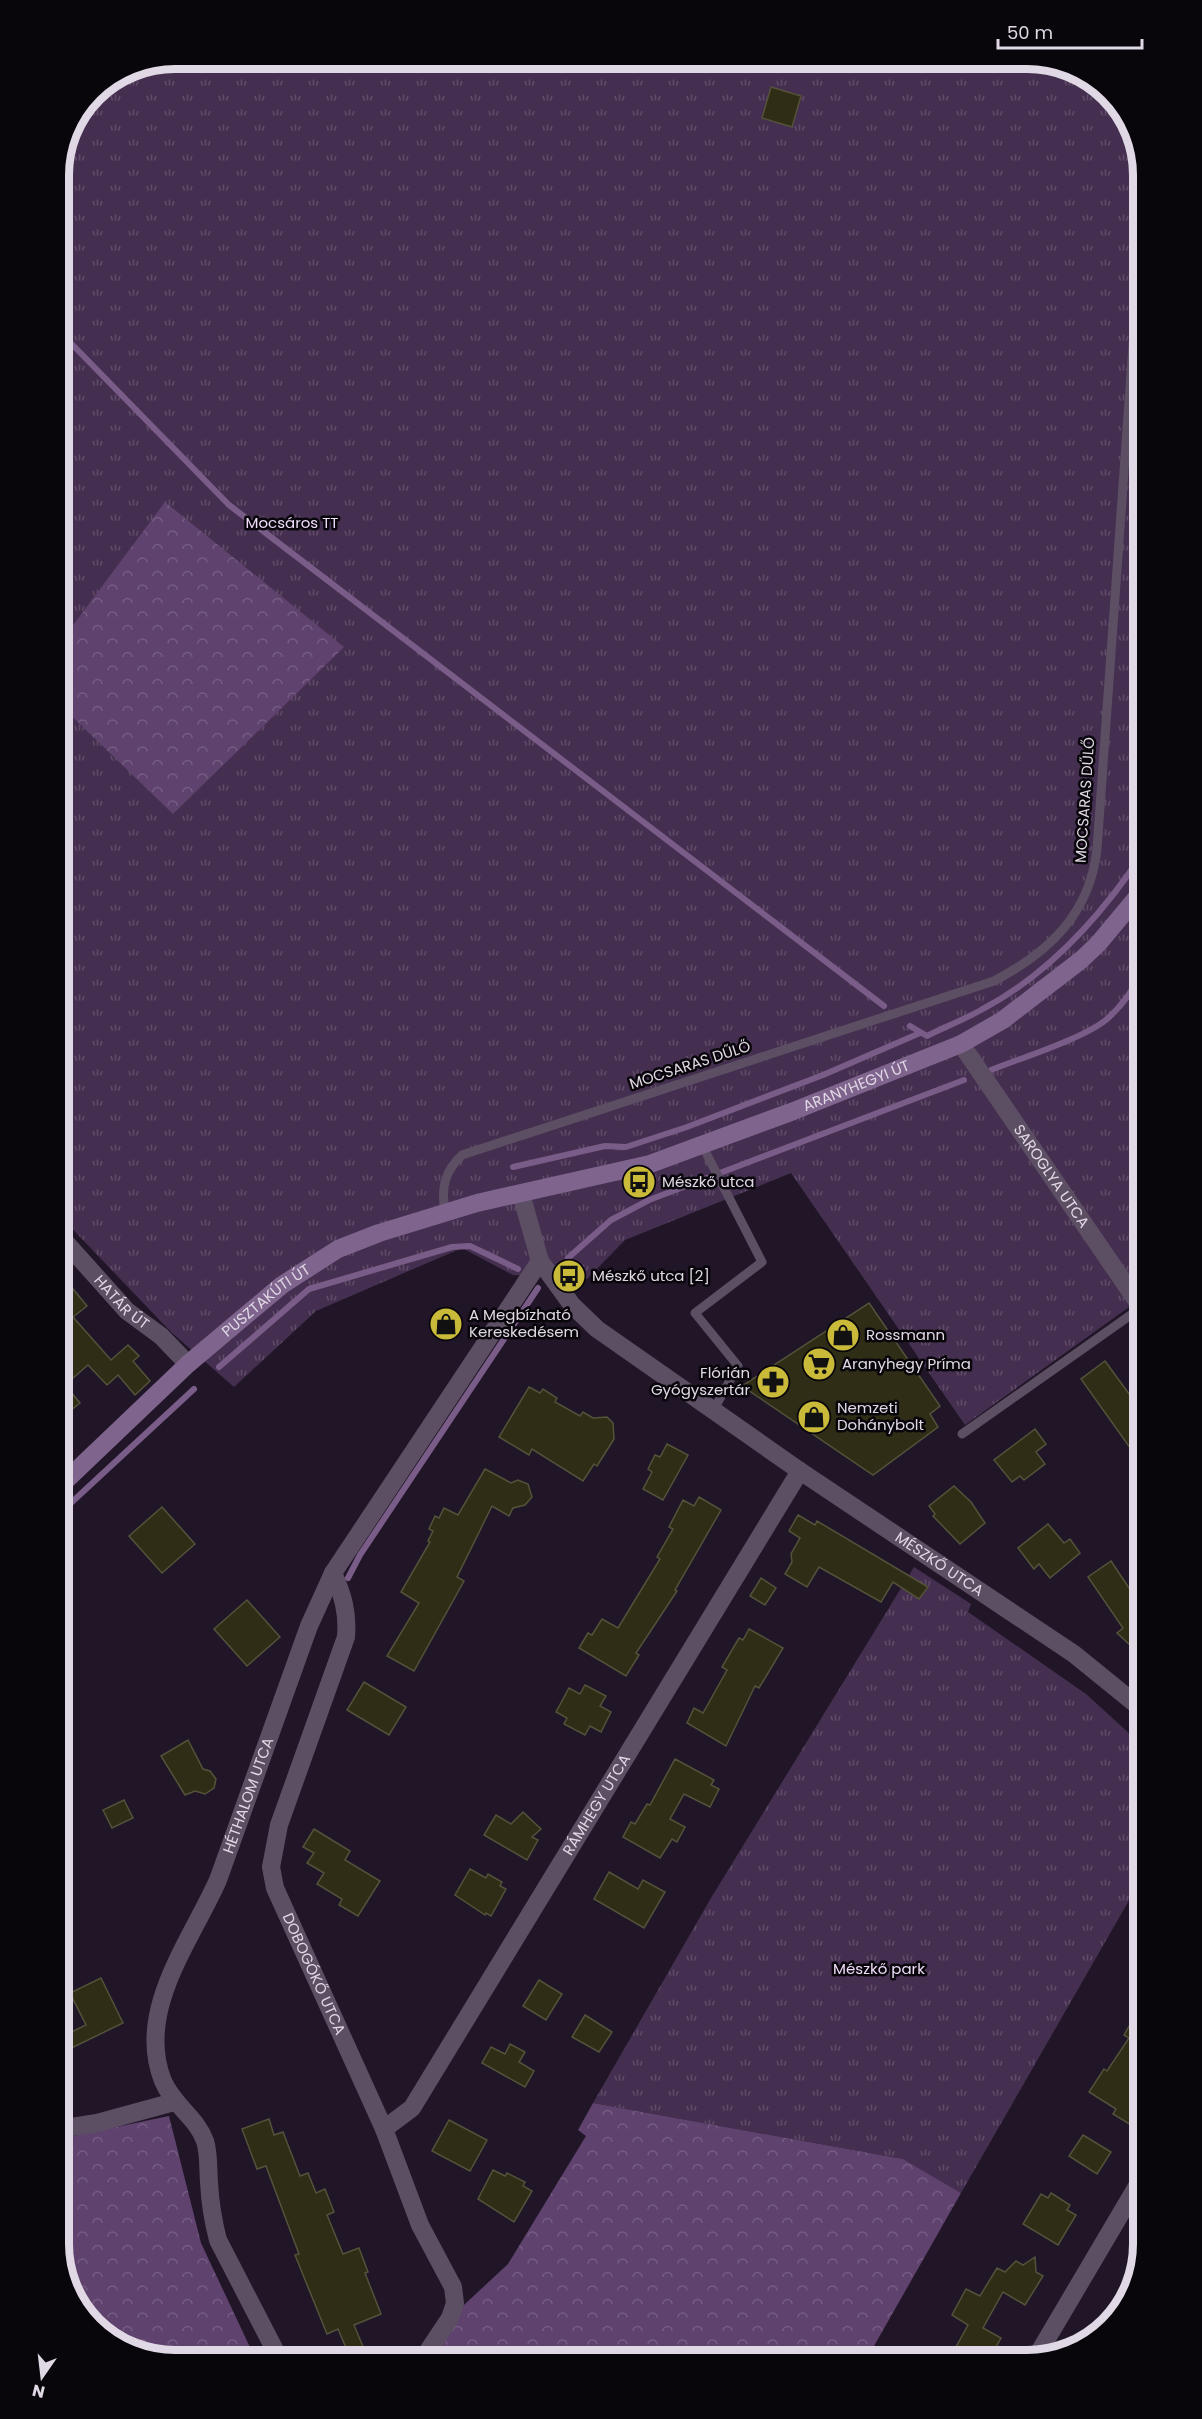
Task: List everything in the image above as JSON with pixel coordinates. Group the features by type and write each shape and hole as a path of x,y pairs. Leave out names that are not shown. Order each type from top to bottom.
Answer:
{"street":[{"name":"ARANYHEGYI ÚT","path":"521,1194 650,1164 961,1044 1003,1020 1060,977 1098,944 1133,905"},
{"name":"SAROGLYA UTCA","path":"961,1044 1133,1293"},
{"name":"PUSZTAKÚTI ÚT","path":"69,1477 188,1364 282,1285 310,1266 338,1249 379,1233 445,1212 521,1194"},
{"name":"MÉSZKŐ UTCA","path":"521,1194 540,1261 572,1305 597,1329 800,1471 1074,1654 1133,1702"},
{"name":"HATÁR ÚT","path":"69,1246 127,1311 161,1336 188,1364"},
{"name":"HÉTHALOM UTCA","path":"276,2350 225,2258 218,2240 205,2140 192,2119 174,2102 162,2080 157,2053 158,2011 167,1983 200,1921 218,1880 309,1626 333,1573 540,1261"},
{"name":"RÁMHEGY UTCA","path":"384,2129 412,2108 800,1471"},
{"name":"DOBOGÓKŐ UTCA","path":"333,1573 343,1595 347,1619 346,1637 279,1825 272,1867 275,1888 384,2129 420,2225 453,2287 455,2303 450,2318 429,2350"},
{"path":"69,2127 98,2123 174,2102"},
{"path":"1041,2349 1133,2193"}],"lane":[{"name":"MOCSARAS DŰLŐ","path":"445,1212 442,1188 445,1177 450,1166 462,1155 994,981 1040,954 1075,914 1089,891 1095,866 1133,344"},
{"path":"702,1145 762,1262 695,1313 738,1366 713,1411"},
{"path":"962,1434 1133,1315"}],"green space":[{"name":"Mocsáros TT","path":"168,69 1034,69 1067,77 1091,91 1102,100 1119,122 1131,155 1133,175 1133,1304 965,1425 791,1173 625,1240 587,1279 513,1275 462,1248 316,1311 234,1387 171,1332 69,1225 69,168 77,135 95,105 122,83 148,73"},
{"path":"165,502 344,647 173,814 69,714 69,631"},
{"name":"Mészkő park","path":"914,1567 971,1604 968,1612 1086,1694 1133,1737 1133,1893 961,2193 903,2159 593,2103 711,1898"},
{"path":"593,2103 903,2159 961,2193 872,2350 429,2350 450,2318 508,2264 586,2136 578,2130"},
{"path":"169,2116 201,2243 251,2350 162,2349 122,2336 100,2319 83,2297 71,2264 69,2137"}],"building":[{"path":"771,87 801,96 792,127 762,118"},
{"path":"69,1284 87,1306 73,1317 111,1360 128,1345 139,1356 133,1361 150,1381 135,1395 118,1375 107,1385 88,1365 69,1382"},
{"path":"869,1303 940,1406 930,1414 938,1427 873,1475 742,1386"},
{"path":"1105,1361 1133,1399 1133,1452 1081,1379"},
{"path":"529,1387 540,1393 543,1389 557,1398 555,1402 580,1416 583,1412 593,1418 607,1417 613,1423 614,1439 597,1466 594,1464 583,1481 532,1449 529,1455 499,1437"},
{"path":"69,1390 80,1403 69,1412"},
{"path":"1035,1429 1046,1444 1036,1452 1045,1464 1024,1480 1020,1476 1012,1482 994,1460"},
{"path":"667,1444 688,1455 663,1500 643,1489 652,1472 648,1469 655,1455 660,1457"},
{"path":"485,1469 511,1483 518,1480 528,1484 532,1497 525,1505 513,1508 509,1516 492,1506 457,1577 464,1581 414,1671 387,1656 419,1603 401,1592 430,1542 428,1541 433,1531 429,1529 435,1516 439,1518 444,1508 458,1515"},
{"path":"954,1486 971,1502 985,1523 960,1544 933,1516 935,1514 929,1506"},
{"path":"699,1497 721,1510 675,1590 677,1591 636,1653 639,1655 626,1676 579,1648 588,1633 592,1635 602,1619 618,1628 660,1559 657,1557 673,1529 669,1527 683,1500 694,1506"},
{"path":"162,1507 195,1544 162,1573 129,1536"},
{"path":"798,1515 815,1525 817,1521 928,1587 919,1599 893,1582 881,1602 819,1567 807,1587 785,1574 792,1562 791,1554 800,1538 789,1531"},
{"path":"1048,1524 1064,1543 1070,1539 1080,1553 1050,1578 1039,1564 1034,1569 1018,1548"},
{"path":"1111,1561 1133,1594 1133,1648 1117,1633 1123,1628 1088,1577"},
{"path":"761,1578 776,1588 765,1605 750,1596"},
{"path":"247,1600 280,1637 247,1666 214,1629"},
{"path":"749,1629 783,1648 759,1688 755,1686 726,1746 687,1723 694,1708 703,1713 727,1670 722,1667 739,1638 743,1640"},
{"path":"364,1682 406,1707 389,1735 347,1710"},
{"path":"585,1685 606,1696 600,1706 611,1712 601,1732 590,1726 585,1735 564,1724 567,1718 556,1712 569,1688 580,1694"},
{"path":"188,1740 203,1769 210,1771 216,1779 214,1788 205,1794 195,1791 185,1795 161,1756"},
{"path":"675,1759 714,1780 711,1785 719,1789 710,1807 684,1794 670,1819 685,1827 677,1842 672,1839 660,1858 623,1837 631,1822 635,1824 647,1804 650,1805"},
{"path":"124,1800 133,1818 112,1828 103,1810"},
{"path":"523,1812 541,1829 532,1837 538,1840 527,1860 484,1835 496,1815 511,1824"},
{"path":"314,1829 350,1851 345,1860 380,1881 358,1916 339,1905 342,1899 317,1884 324,1873 307,1863 314,1853 303,1847"},
{"path":"470,1869 486,1878 488,1874 502,1882 500,1886 506,1889 491,1916 486,1913 485,1915 455,1895"},
{"path":"609,1872 638,1889 643,1880 665,1892 644,1928 594,1899"},
{"path":"101,1978 123,2023 69,2049 69,2033 86,2025 70,1993"},
{"path":"539,1980 562,1994 546,2020 523,2006"},
{"path":"585,2015 612,2032 599,2052 572,2037"},
{"path":"1133,2019 1133,2122 1131,2125 1113,2114 1116,2109 1089,2092 1104,2069 1107,2071 1129,2038 1124,2035"},
{"path":"510,2044 525,2052 519,2062 534,2071 525,2087 482,2063 491,2047 505,2054"},
{"path":"269,2119 274,2135 283,2132 300,2176 308,2173 316,2193 325,2189 334,2212 327,2215 343,2254 359,2248 368,2272 365,2273 381,2314 354,2325 364,2349 347,2350 338,2329 327,2334 295,2255 299,2254 266,2166 257,2169 242,2129"},
{"path":"449,2120 487,2140 470,2171 432,2151"},
{"path":"1083,2135 1111,2152 1097,2174 1069,2156"},
{"path":"493,2170 505,2176 507,2173 525,2182 523,2186 532,2191 514,2222 478,2199"},
{"path":"1051,2193 1070,2205 1067,2210 1076,2215 1058,2245 1023,2224 1041,2194 1048,2198"},
{"path":"1035,2257 1036,2272 1043,2276 1025,2305 1003,2292 983,2328 1001,2338 994,2350 962,2350 956,2347 968,2325 952,2315 966,2289 980,2296 997,2268 1005,2272 1016,2261 1023,2265"}],"waterway":[{"path":"69,341 229,505 884,1006"},
{"path":"910,1026 927,1036 1006,996 1072,942 1110,899 1133,867"},
{"path":"991,1070 1069,1040 1097,1026 1113,1014 1133,987"},
{"path":"513,1167 605,1146 626,1147 687,1127 823,1075 920,1033"},
{"path":"568,1258 611,1220 649,1200 964,1080"},
{"path":"219,1367 309,1289 452,1247 470,1246 518,1269"},
{"path":"348,1578 360,1555 538,1288"},
{"path":"69,1505 194,1389"}],"place":[{"name":"Mészkő utca","path":"639,1182"},
{"name":"Mészkő utca [2]","path":"569,1276"},
{"name":"A Megbízható Kereskedésem","path":"446,1324"},
{"name":"Rossmann","path":"843,1335"},
{"name":"Aranyhegy Príma","path":"819,1364"},
{"name":"Flórián Gyógyszertár","path":"773,1382"},
{"name":"Nemzeti Dohánybolt","path":"814,1417"}]}
